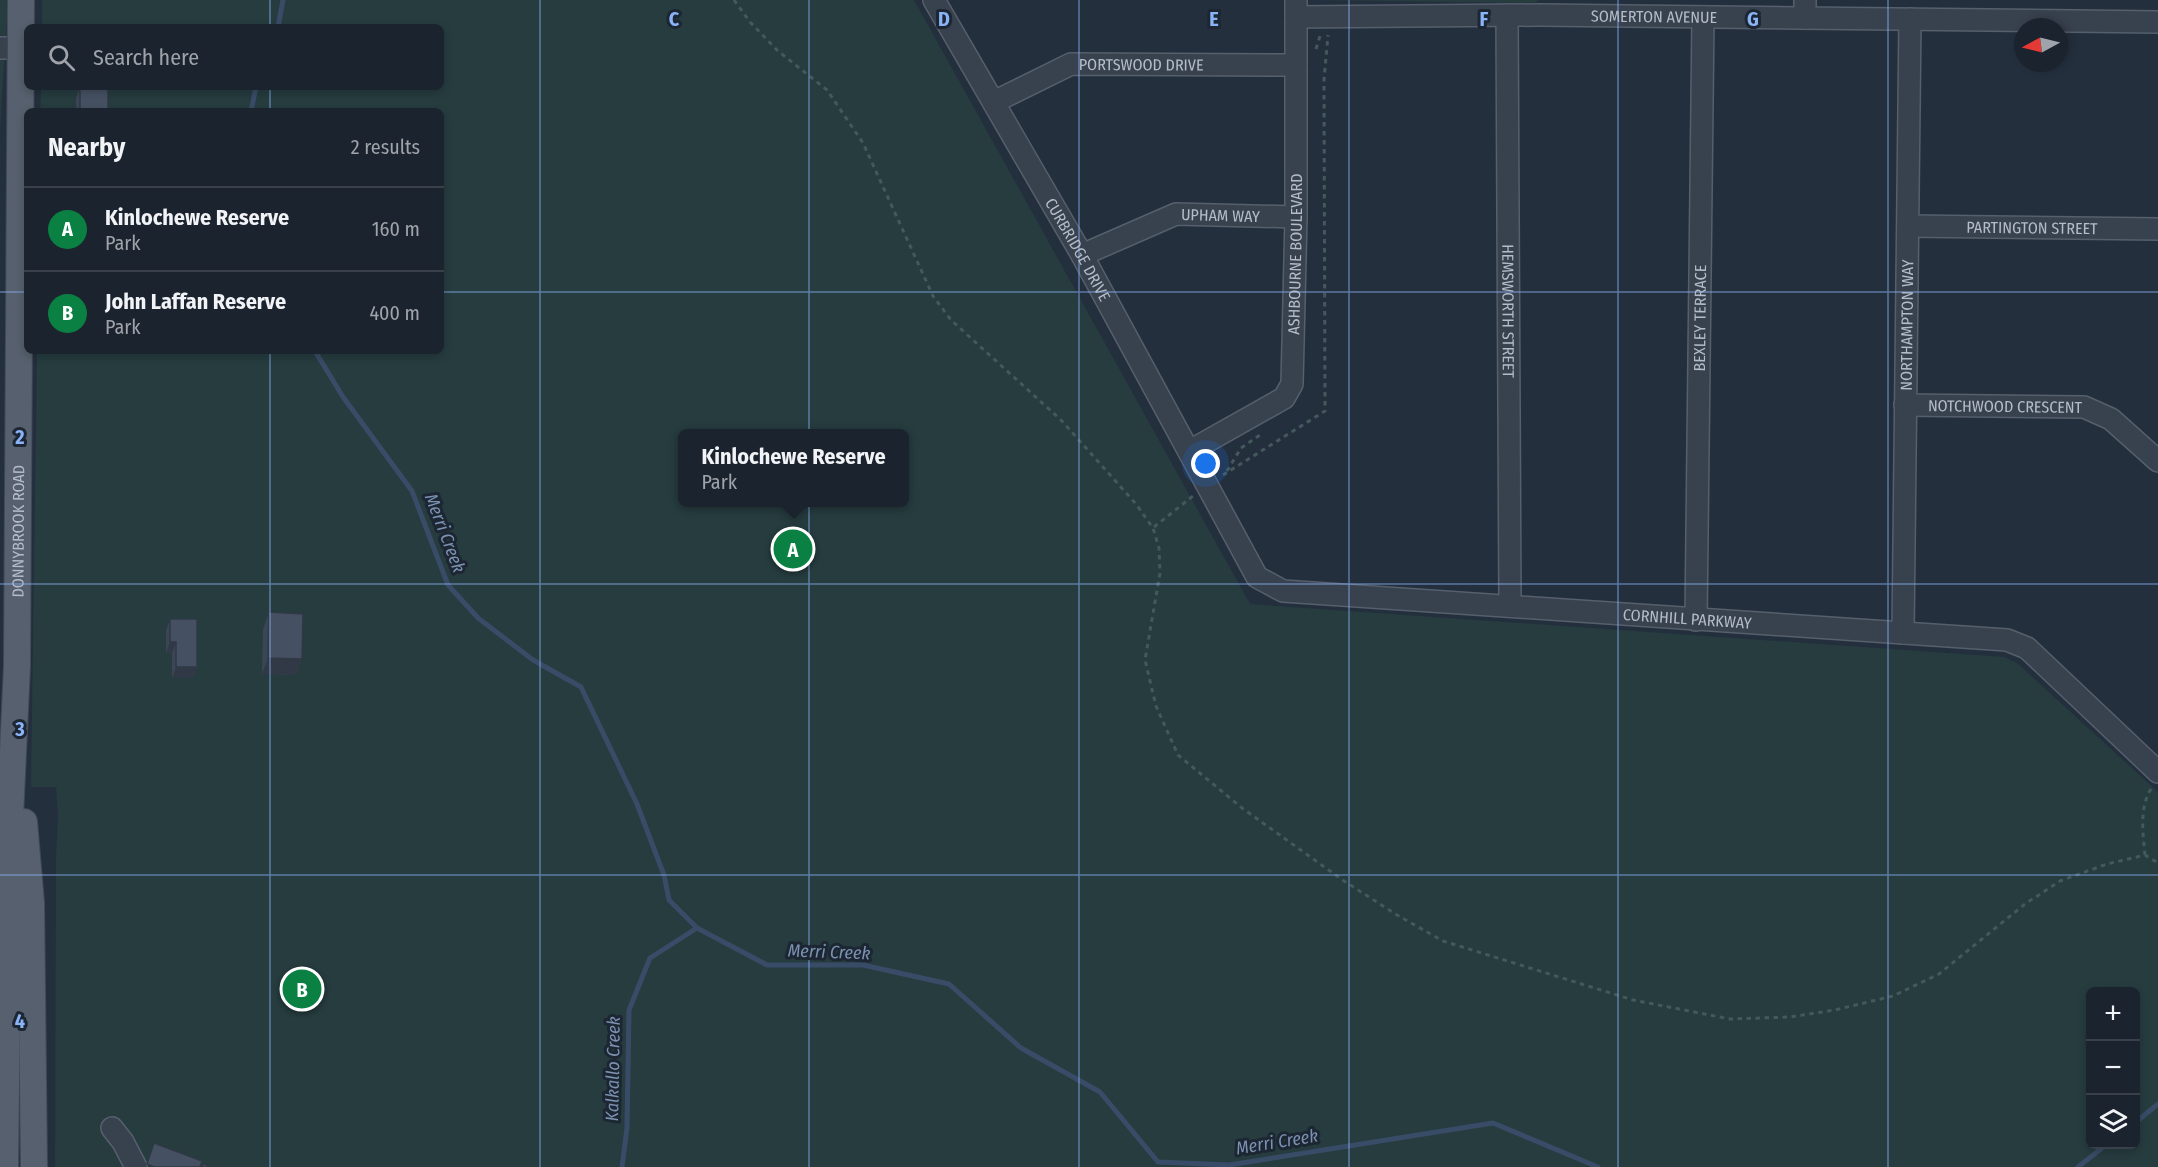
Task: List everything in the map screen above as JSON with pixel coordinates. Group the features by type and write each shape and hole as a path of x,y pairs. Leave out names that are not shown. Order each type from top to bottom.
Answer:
{"main road":[{"name":"DONNYBROOK ROAD","path":"21,0 10,48 17,666 30,903 34,1167"},
{"name":"DONNYBROOK ROAD","path":"8,1164 9,850 17,666"}],"street":[{"name":"CURBRIDGE DRIVE","path":"934,0 1082,255 1212,494"},
{"name":"SOMERTON AVENUE","path":"1296,8 1507,15 1559,8 1703,17 1805,9 1910,19 2158,22"},
{"name":"ASHBOURNE BOULEVARD","path":"1190,451 1284,398 1292,384 1296,217 1296,8"},
{"name":"HEMSWORTH STREET","path":"1507,15 1510,606"},
{"name":"BEXLEY TERRACE","path":"1696,620 1703,17"},
{"name":"NORTHAMPTON WAY","path":"1903,633 1910,19"},
{"name":"PORTSWOOD DRIVE","path":"993,102 1071,64 1296,65"},
{"name":"UPHAM WAY","path":"1082,255 1176,214 1296,217"},
{"name":"PARTINGTON STREET","path":"1908,226 2158,229"},
{"name":"NOTCHWOOD CRESCENT","path":"1905,405 2084,407 2097,410 2111,419 2158,461"},
{"name":"CORNHILL PARKWAY","path":"1212,494 1257,577 1283,591 1994,638 2017,643 2027,648 2155,780"},
{"path":"112,1128 127,1148 136,1167"}],"path":[{"path":"734,0 750,22 778,51 826,90 863,143 933,296 945,312 1061,420 1136,504 1153,528 1160,548 1160,573 1145,660 1156,706 1178,755 1242,808 1344,881 1443,941 1633,1000 1730,1019 1790,1017 1835,1010 1893,996 1939,974 2025,904 2060,881 2106,864 2145,855 2158,863"},
{"path":"1153,528 1186,499 1212,494"},
{"path":"2145,855 2143,817 2146,796 2155,780"}],"green space":[{"path":"0,0 8,0 0,129"},
{"path":"42,0 914,0 1250,604 2004,657 2017,663 2158,792 2158,1167 55,1167 58,815 56,787 31,787 37,354 444,354 444,108 40,108 41,90 444,90 444,24 42,24"},
{"path":"1314,0 1538,0 1535,3"}],"building":[{"path":"80,90 108,90 108,108 80,108"},
{"path":"269,612 303,614 302,659 268,658"},
{"path":"170,619 197,619 197,667 176,667 176,642 170,642"},
{"path":"154,1143 202,1161 200,1167 154,1167 147,1164"}],"waterway":[{"name":"Merri Creek","path":"279,24 283,0"},
{"name":"Merri Creek","path":"252,108 255,90"},
{"name":"Merri Creek","path":"317,354 343,397 412,491 448,585 478,618 533,660 581,687 637,804 664,875 669,900 697,928 767,965 863,965 949,984 1021,1048 1100,1092 1158,1162 1229,1165 1493,1123 1598,1167"},
{"name":"Kalkallo Creek","path":"622,1167 627,1128 629,1010 650,958 697,928"},
{"name":"Merri Creek","path":"2140,1119 2158,1104"},
{"name":"Merri Creek","path":"2078,1167 2101,1149"}],"place":[{"name":"Kinlochewe Reserve","path":"793,549"},
{"name":"John Laffan Reserve","path":"302,989"}]}
